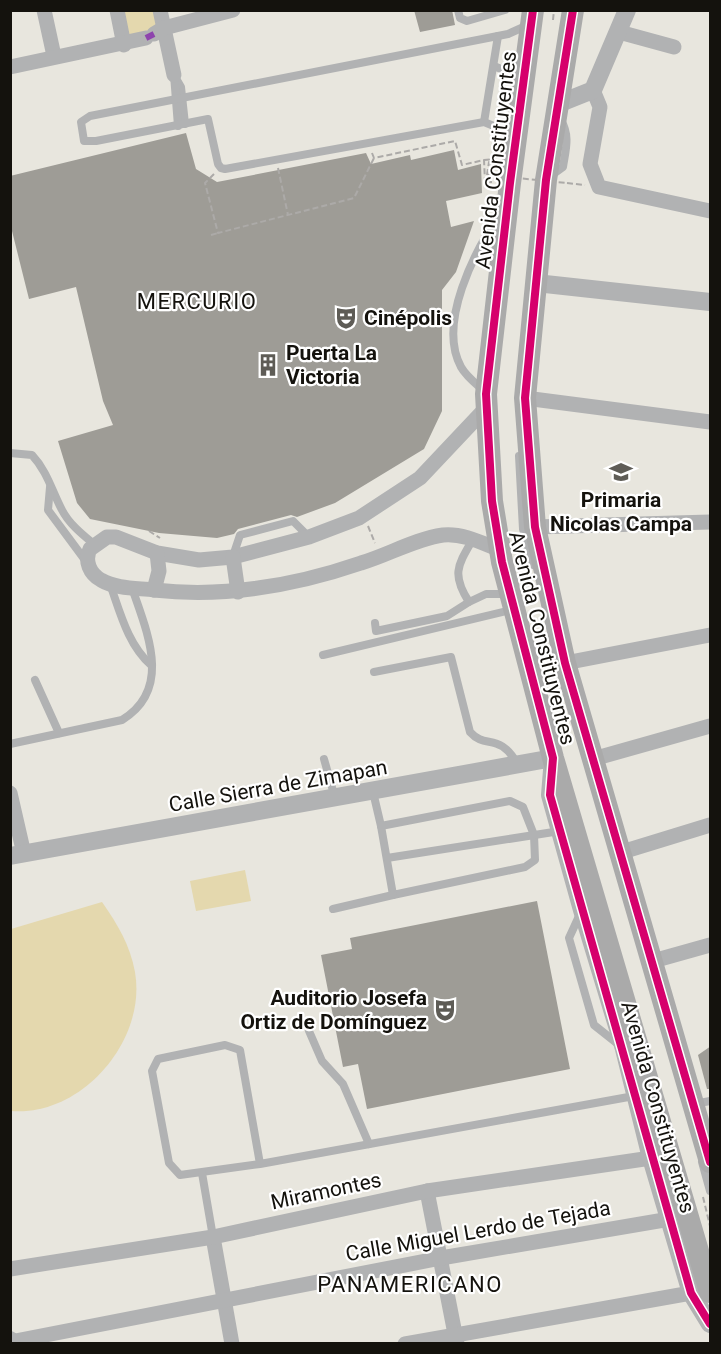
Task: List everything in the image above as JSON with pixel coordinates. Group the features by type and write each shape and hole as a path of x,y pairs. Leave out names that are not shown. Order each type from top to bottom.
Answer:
{"main road":[{"name":"Avenida Constituyentes","path":"548,15 524,79 509,192 490,402 492,501 512,602 553,759 706,1280"},
{"name":"Avenida Constituyentes","path":"548,15 558,109 556,181 532,283 525,398 535,527 565,663 653,961 702,1102 709,1152"}],"street":[{"path":"44,10 54,56"},
{"path":"117,10 124,45"},
{"path":"160,10 155,33 174,75"},
{"path":"10,67 54,56 124,45 155,33 232,10"},
{"path":"558,109 593,90 627,10"},
{"path":"619,32 674,47"},
{"path":"593,90 600,107 590,164 599,187 711,211"},
{"path":"532,283 711,302"},
{"path":"525,398 711,422"},
{"path":"490,402 420,478 359,518 309,537 233,557 199,560 157,553 116,537 108,537 95,545 87,554 92,573 110,584 154,590 238,592 287,585 357,565 444,535 473,539 500,550"},
{"path":"535,527 711,522"},
{"path":"154,590 159,571 157,553"},
{"path":"233,557 238,592"},
{"path":"565,663 711,635"},
{"path":"593,759 711,726"},
{"name":"Calle Sierra de Zimapan","path":"17,855 553,759"},
{"name":"Avenida Constituyentes","path":"553,759 550,795 624,1049 651,1158 670,1219 706,1280 711,1324"},
{"path":"10,793 17,855"},
{"path":"622,852 711,825"},
{"path":"653,961 711,945"},
{"name":"Miramontes","path":"10,1269 213,1237 427,1191 651,1158"},
{"path":"427,1191 456,1339"},
{"name":"Calle Miguel Lerdo de Tejada","path":"11,1342 441,1258 670,1219"},
{"path":"213,1237 232,1344"},
{"path":"405,1344 456,1339 706,1280"}],"lane":[{"path":"458,10 460,18 467,21 505,10"},
{"path":"519,438 518,383 532,283 538,189 554,113 566,10"},
{"path":"516,142 506,131 484,122 221,168 208,119 96,141 84,141 81,122 90,116 178,97 498,36 548,15"},
{"path":"484,122 498,36"},
{"path":"504,324 537,51"},
{"path":"494,66 524,79"},
{"path":"174,75 180,82 178,97 181,125"},
{"path":"509,192 479,244 459,300 454,326 454,346 460,366 490,402 511,563 535,651"},
{"path":"498,371 500,359"},
{"path":"519,449 523,529 534,575"},
{"path":"10,453 32,455 43,466 63,513 95,545"},
{"path":"50,487 48,510 88,562"},
{"path":"469,602 458,579 458,566 473,539"},
{"path":"110,584 140,656 151,665"},
{"path":"10,744 122,720 137,711 146,698 151,682 151,642 132,588"},
{"path":"375,623 376,632 447,616 486,594 512,602"},
{"path":"323,655 512,602"},
{"path":"546,621 576,737"},
{"path":"374,672 451,657 470,732 474,737 502,744 510,751 518,765"},
{"path":"35,680 59,733"},
{"path":"324,759 335,799"},
{"path":"373,792 393,896"},
{"path":"333,909 525,867 535,860 534,835 523,807 510,801 381,826"},
{"path":"387,858 560,831"},
{"path":"616,875 706,1192"},
{"path":"309,1031 322,1061 343,1084 369,1144"},
{"path":"260,1164 240,1050 225,1045 158,1059 152,1071 170,1163 180,1175 260,1164 636,1096"},
{"path":"658,1082 706,1280"},
{"path":"202,1173 213,1237"}],"path":[{"path":"548,15 554,10"},
{"path":"374,158 455,141 462,165 484,160 485,182 509,192"},
{"path":"367,143 374,158"},
{"path":"211,235 354,198 374,158"},
{"path":"275,159 288,215"},
{"path":"218,233 205,183 221,168"},
{"path":"488,173 591,186"},
{"path":"366,523 376,546"},
{"path":"706,1192 711,1226"}],"shaded area":[{"path":"119,11 154,11 158,27 125,40"},
{"path":"245,870 251,901 196,911 190,881"},
{"path":"102,902 123,936 133,962 136,998 131,1024 104,1070 84,1088 62,1102 37,1110 11,1111 11,929"}],"building":[{"path":"414,10 452,10 455,25 420,32"},
{"name":"Puerta La Victoria","path":"186,133 196,169 217,182 366,153 371,164 410,155 411,160 454,150 458,170 481,164 482,193 446,201 451,227 474,221 456,272 442,290 442,411 424,449 335,503 297,517 291,515 238,529 234,534 217,538 159,533 90,519 77,503 58,441 113,425 103,401 76,287 29,299 10,223 10,176"},
{"name":"Auditorio Josefa Ortiz de Domínguez","path":"537,901 570,1069 367,1109 358,1064 343,1067 321,955 352,949 350,938"},
{"path":"711,1046 711,1089 707,1089 698,1055"}],"marked path":[{"path":"146,38 154,34"}],"cycle path":[{"path":"533,10 510,183 486,394 492,501 502,562 553,758 550,795 691,1293 710,1324"},
{"path":"573,10 546,180 525,398 535,527 565,663 710,1162"}],"place":[{"name":"Cinépolis","path":"346,318"},
{"name":"Puerta La Victoria","path":"268,365"},
{"name":"Primaria Nicolas Campa","path":"621,472"},
{"name":"Auditorio Josefa Ortiz de Domínguez","path":"445,1010"}],"district":[{"name":"MERCURIO","path":"197,301"},
{"name":"PANAMERICANO","path":"410,1284"}]}
